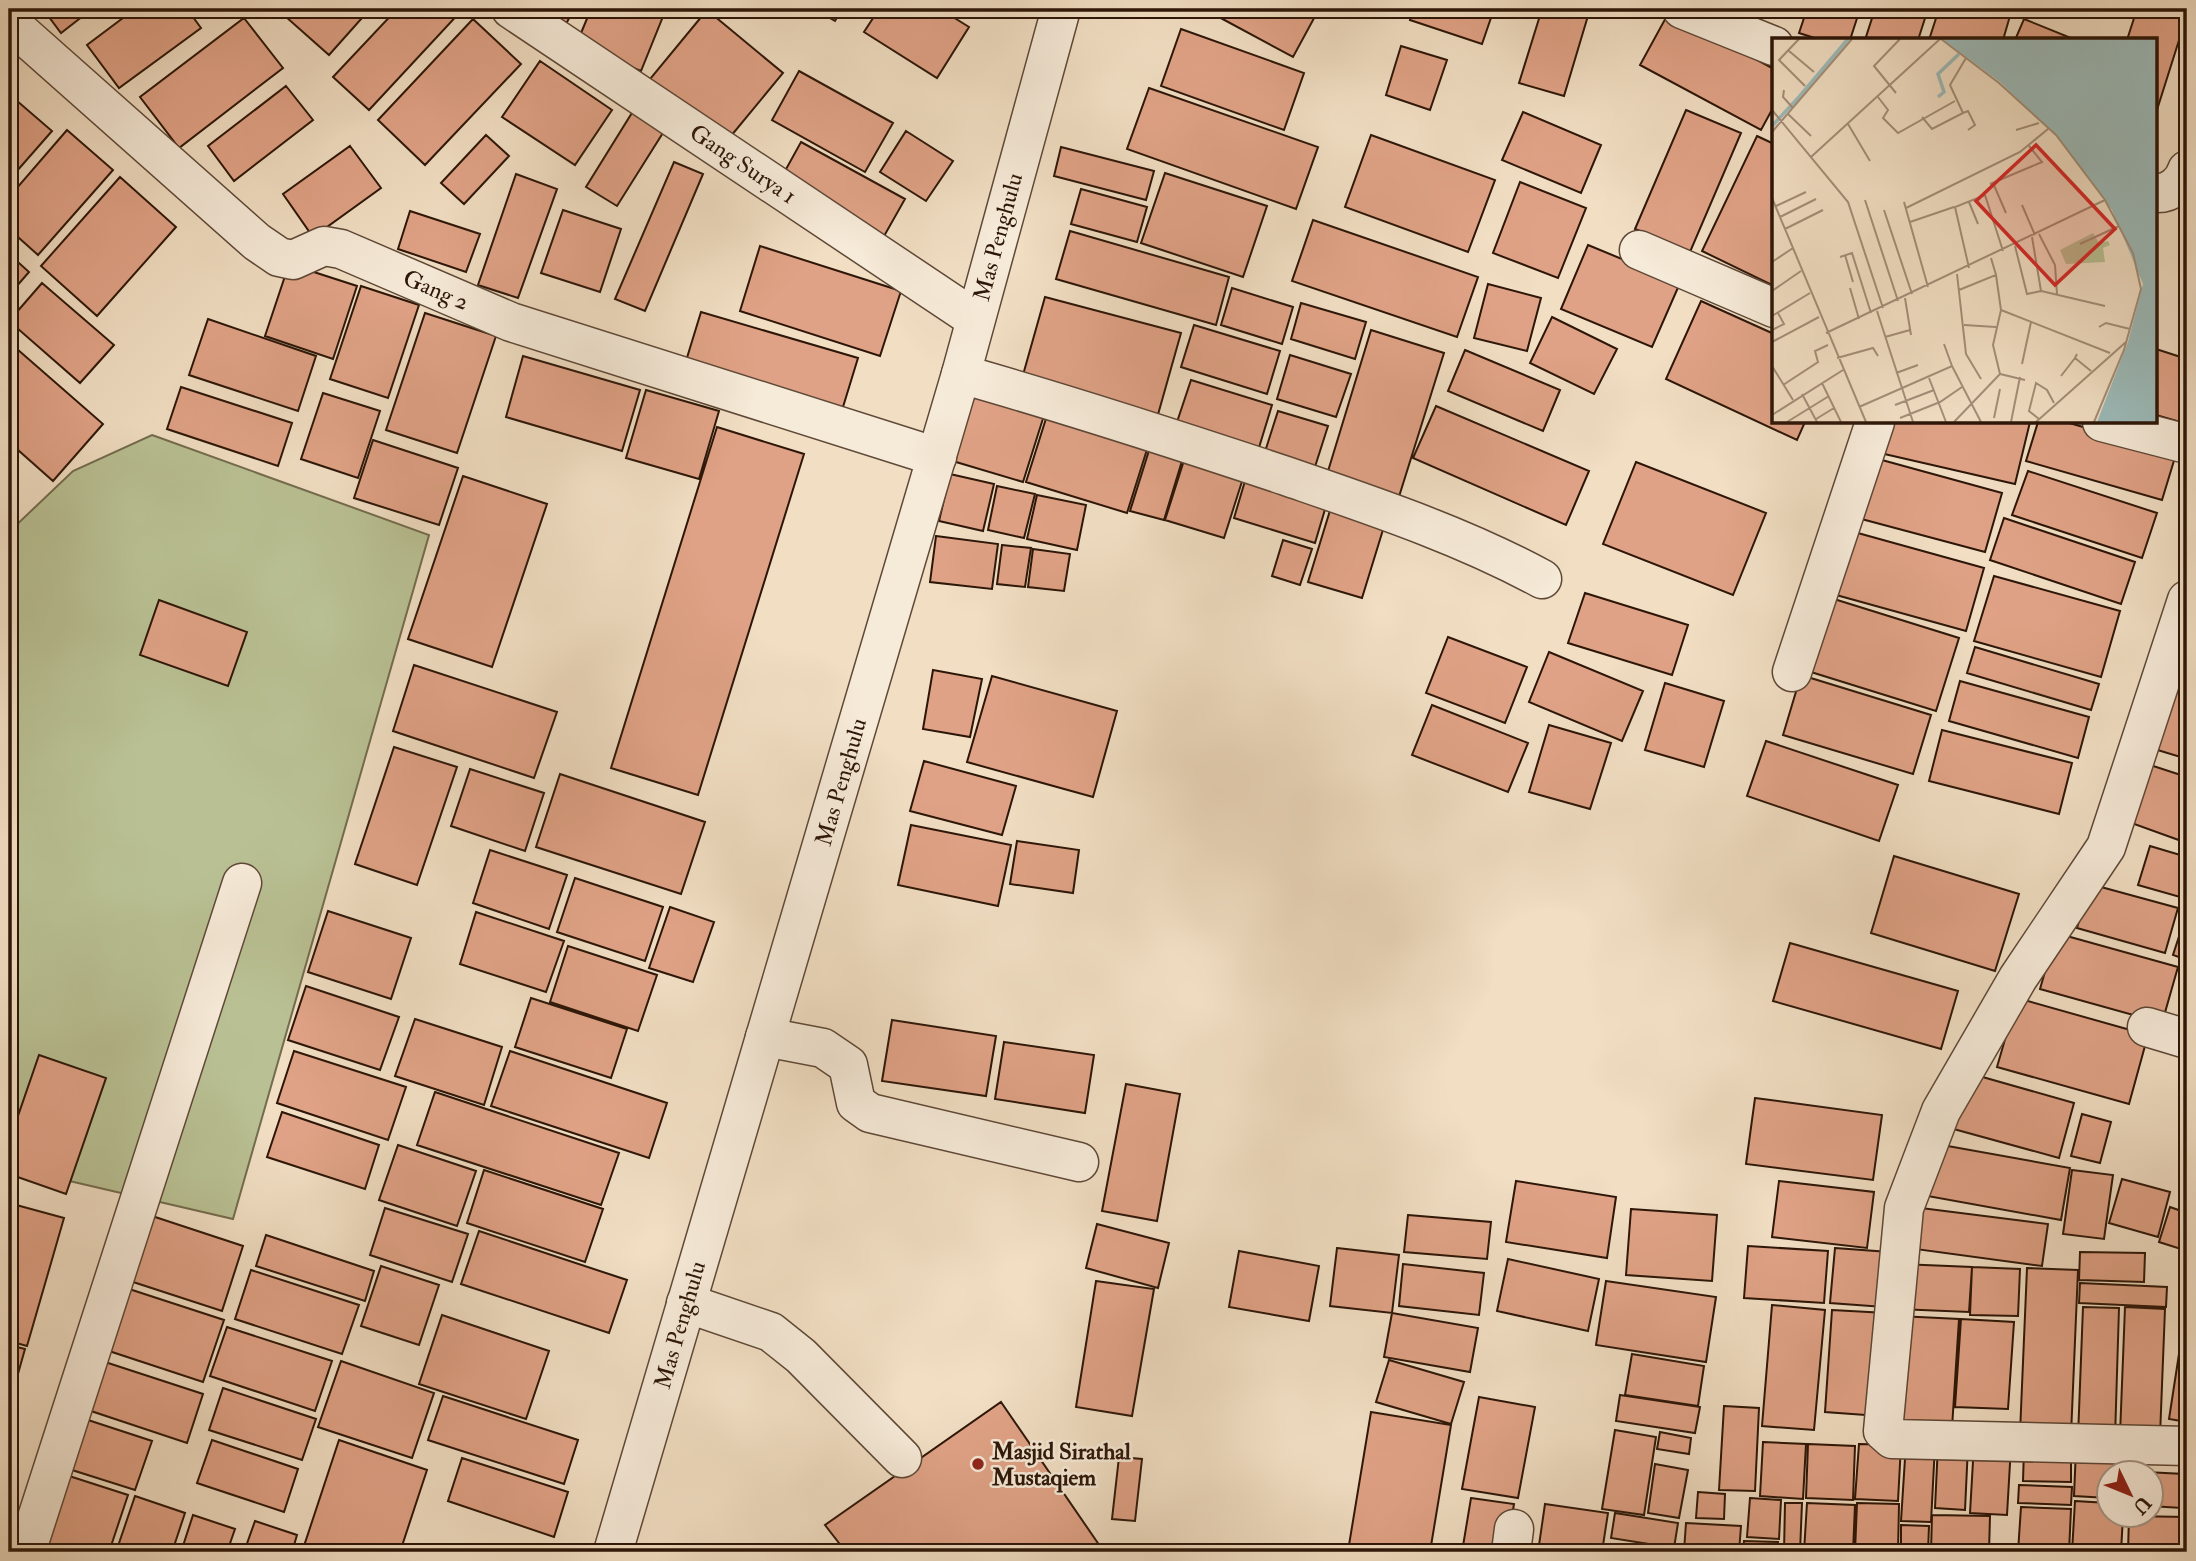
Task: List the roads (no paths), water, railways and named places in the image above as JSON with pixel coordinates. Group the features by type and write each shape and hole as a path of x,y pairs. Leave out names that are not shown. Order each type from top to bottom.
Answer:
{"street":[{"name":"Gang Surya 1","path":"510,9 975,319"},
{"name":"Mas Penghulu","path":"613,1552 712,1311 793,1043 937,457 1061,9"},
{"path":"1682,9 1772,45"},
{"name":"Gang 2","path":"9,22 257,242 279,257 293,260 324,246 341,249 511,322 937,457"},
{"path":"1639,250 1772,307"},
{"path":"961,374 1101,414 1317,487 1499,556 1542,579"},
{"path":"1791,672 1874,424"},
{"path":"2110,424 2187,444"},
{"path":"2187,600 2106,847 2018,978 1941,1111 1904,1208 1883,1431 1892,1439 2187,1446"},
{"path":"26,1552 242,883"},
{"path":"2147,1027 2187,1039"},
{"path":"793,1043 848,1065 856,1103 870,1113 1079,1162"},
{"path":"712,1311 771,1332 802,1356 902,1458"}],"place":[{"name":"Masjid Sirathal Mustaqiem","path":"978,1464"}]}
